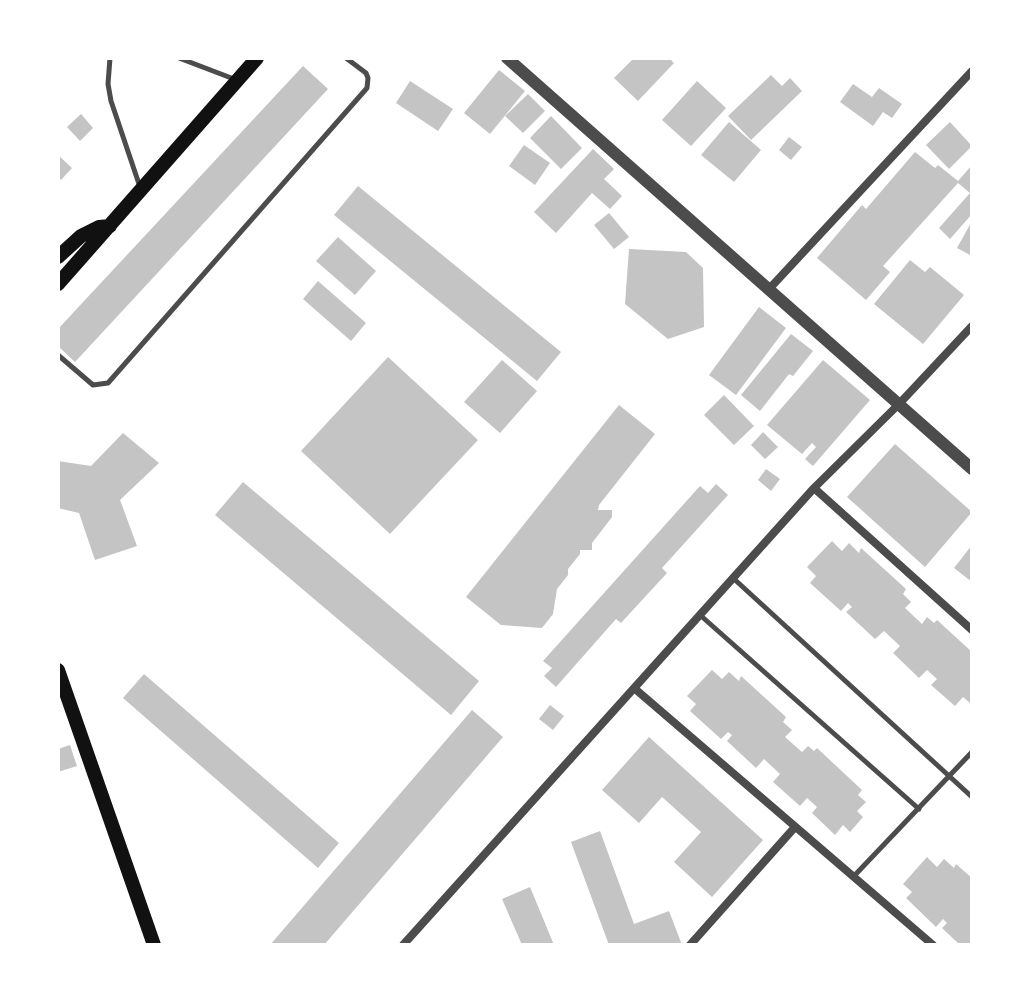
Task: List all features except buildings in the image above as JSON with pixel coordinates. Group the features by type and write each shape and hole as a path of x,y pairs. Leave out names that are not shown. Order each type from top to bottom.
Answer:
{"main road":[{"path":"58,284 257,58"},
{"path":"58,257 81,236 99,227 110,226"},
{"path":"58,670 154,945"}],"street":[{"path":"507,58 972,469"},
{"path":"770,288 972,71"},
{"path":"403,945 814,488 972,326"},
{"path":"814,488 972,630"},
{"path":"634,688 933,945"},
{"path":"690,945 795,827"}],"lane":[{"path":"110,58 108,84 111,101 142,191"},
{"path":"179,58 237,81"},
{"path":"58,355 93,385 108,383 367,88 366,73 346,58"},
{"path":"733,578 972,797"},
{"path":"700,615 919,809"},
{"path":"854,876 972,752"}]}
